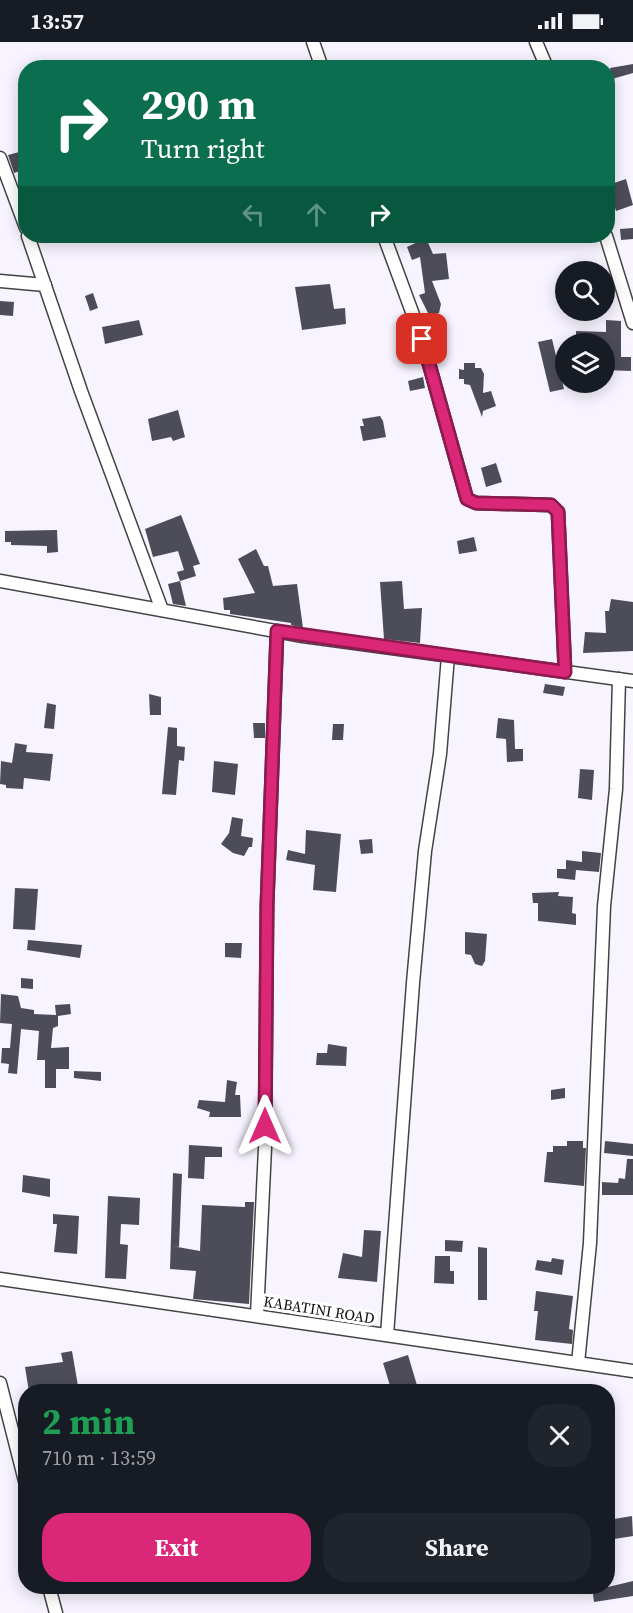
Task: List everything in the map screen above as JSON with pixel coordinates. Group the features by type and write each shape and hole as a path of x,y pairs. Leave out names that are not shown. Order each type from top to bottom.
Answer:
{"street":[{"path":"313,42 319,60"},
{"path":"536,42 544,60"},
{"path":"0,158 18,206"},
{"path":"30,243 162,610"},
{"path":"387,243 422,339 467,499 476,503 551,505 558,512 565,672"},
{"path":"608,243 633,323"},
{"path":"0,281 45,285"},
{"path":"0,581 277,631 633,681"},
{"path":"257,1315 265,1149 267,906 277,631"},
{"path":"387,1335 413,983 425,851 440,754 448,656"},
{"path":"578,1363 590,1243 604,906 616,789 619,679"},
{"name":"KABATINI ROAD","path":"0,1279 633,1371"},
{"path":"0,1383 18,1454"},
{"path":"51,1594 56,1613"}],"building":[{"path":"633,64 633,73 615,78 615,67"},
{"path":"18,152 18,172 14,173 8,155"},
{"path":"626,179 633,205 616,211 615,183"},
{"path":"633,228 633,239 621,240 620,229"},
{"path":"415,243 428,243 433,254 446,253 449,279 432,281 441,304 439,313 429,315 419,295 425,293 420,257 412,260 407,247"},
{"path":"330,284 334,309 345,308 346,324 302,330 295,287"},
{"path":"93,293 98,308 90,311 85,296"},
{"path":"0,301 14,302 13,316 0,315"},
{"path":"139,320 143,335 105,344 102,327"},
{"path":"606,321 621,321 621,357 631,357 631,371 615,370 615,333 576,333 576,331 606,332"},
{"path":"552,339 555,352 555,391 550,392 538,342"},
{"path":"464,363 475,363 475,368 481,368 484,374 483,393 491,391 496,406 483,411 482,417 470,385 464,384 464,379 459,379 459,369 464,370"},
{"path":"423,377 425,388 410,391 408,381"},
{"path":"178,410 185,437 173,441 171,437 152,441 148,419"},
{"path":"380,416 386,437 363,441 360,426 364,426 362,419"},
{"path":"496,463 502,482 486,487 481,468"},
{"path":"181,515 200,564 193,566 196,576 180,581 177,572 184,570 178,551 153,557 145,529"},
{"path":"57,530 58,552 47,553 47,546 11,545 11,542 5,542 5,531"},
{"path":"474,537 477,551 459,554 457,541"},
{"path":"256,549 264,566 268,566 273,586 297,584 303,628 291,625 291,623 230,614 230,610 224,610 223,598 255,593 238,559"},
{"path":"180,581 186,606 173,604 168,584"},
{"path":"402,581 404,609 422,608 420,643 384,639 380,582"},
{"path":"611,599 633,602 633,651 583,653 585,632 606,633 605,611 609,611"},
{"path":"545,684 565,687 563,696 543,693"},
{"path":"149,694 161,697 161,715 150,715"},
{"path":"47,703 56,705 54,729 44,728"},
{"path":"498,718 514,720 515,749 523,749 523,761 507,762 506,739 496,738"},
{"path":"253,723 265,723 265,738 254,738"},
{"path":"333,724 344,724 343,740 332,740"},
{"path":"168,727 177,728 177,746 185,747 184,761 179,760 176,795 162,794"},
{"path":"15,743 27,745 26,752 53,754 50,781 24,778 23,789 6,788 6,785 0,784 1,761 12,763"},
{"path":"214,761 238,764 235,795 212,792"},
{"path":"580,769 594,770 592,800 578,798"},
{"path":"232,817 243,819 241,836 253,838 252,847 249,847 244,856 233,853 221,844 229,833"},
{"path":"306,830 341,834 336,892 313,890 315,865 286,860 288,850 305,854"},
{"path":"372,839 373,853 361,854 359,840"},
{"path":"582,851 601,853 599,872 576,870 575,880 557,878 557,869 566,869 566,860 582,862"},
{"path":"15,888 38,889 35,930 13,929"},
{"path":"559,892 558,896 573,897 572,913 576,914 576,925 538,921 538,903 533,903 532,893"},
{"path":"465,932 487,934 485,961 482,966 475,964 471,955 465,954"},
{"path":"28,940 82,945 80,958 27,950"},
{"path":"225,943 242,943 241,958 225,957"},
{"path":"21,978 33,979 33,989 21,988"},
{"path":"1,994 18,996 21,1008 34,1010 34,1014 56,1015 55,1005 70,1004 71,1014 58,1016 58,1026 53,1028 51,1048 69,1047 69,1069 56,1069 56,1088 45,1088 45,1060 37,1060 39,1031 21,1029 17,1074 8,1073 9,1064 1,1063 2,1048 10,1048 12,1024 0,1023"},
{"path":"328,1044 347,1047 346,1066 316,1065 317,1053 327,1053"},
{"path":"74,1071 101,1072 101,1081 74,1078"},
{"path":"227,1080 237,1082 235,1095 240,1095 241,1117 209,1117 210,1112 197,1108 199,1100 225,1102"},
{"path":"565,1088 565,1098 551,1100 551,1090"},
{"path":"567,1141 583,1141 583,1148 586,1148 584,1186 544,1182 547,1152 553,1152 553,1146 567,1146"},
{"path":"605,1141 633,1144 633,1156 604,1153"},
{"path":"189,1145 222,1147 222,1157 205,1157 204,1179 188,1178"},
{"path":"627,1159 633,1159 633,1195 602,1195 602,1182 618,1183 619,1178 625,1179"},
{"path":"173,1173 182,1174 179,1247 172,1246 200,1251 202,1205 245,1207 245,1202 254,1202 249,1304 193,1299 196,1271 170,1269"},
{"path":"23,1175 50,1179 50,1197 22,1192"},
{"path":"108,1196 140,1198 139,1225 121,1224 120,1244 128,1245 126,1279 105,1278"},
{"path":"53,1214 79,1216 77,1254 54,1252 57,1224 53,1224"},
{"path":"364,1230 381,1231 377,1282 338,1278 343,1253 362,1257"},
{"path":"445,1240 463,1241 462,1252 445,1251"},
{"path":"478,1247 487,1248 487,1300 478,1300"},
{"path":"435,1256 450,1256 450,1271 454,1271 454,1284 434,1283"},
{"path":"552,1258 564,1260 562,1275 535,1270 537,1260 551,1262"},
{"path":"536,1291 573,1296 569,1329 573,1330 572,1344 535,1340 538,1311 534,1311"},
{"path":"72,1351 78,1384 28,1384 25,1367 63,1362 61,1353"},
{"path":"408,1355 417,1384 390,1384 383,1363"},
{"path":"632,1516 633,1536 615,1539 615,1519"},
{"path":"633,1581 633,1596 594,1602 593,1594 615,1594 615,1585"}],"route":[{"path":"265,1126 267,906 277,631 565,672 562,551 558,512 556,508 545,504 476,503 467,499 422,339"}]}
